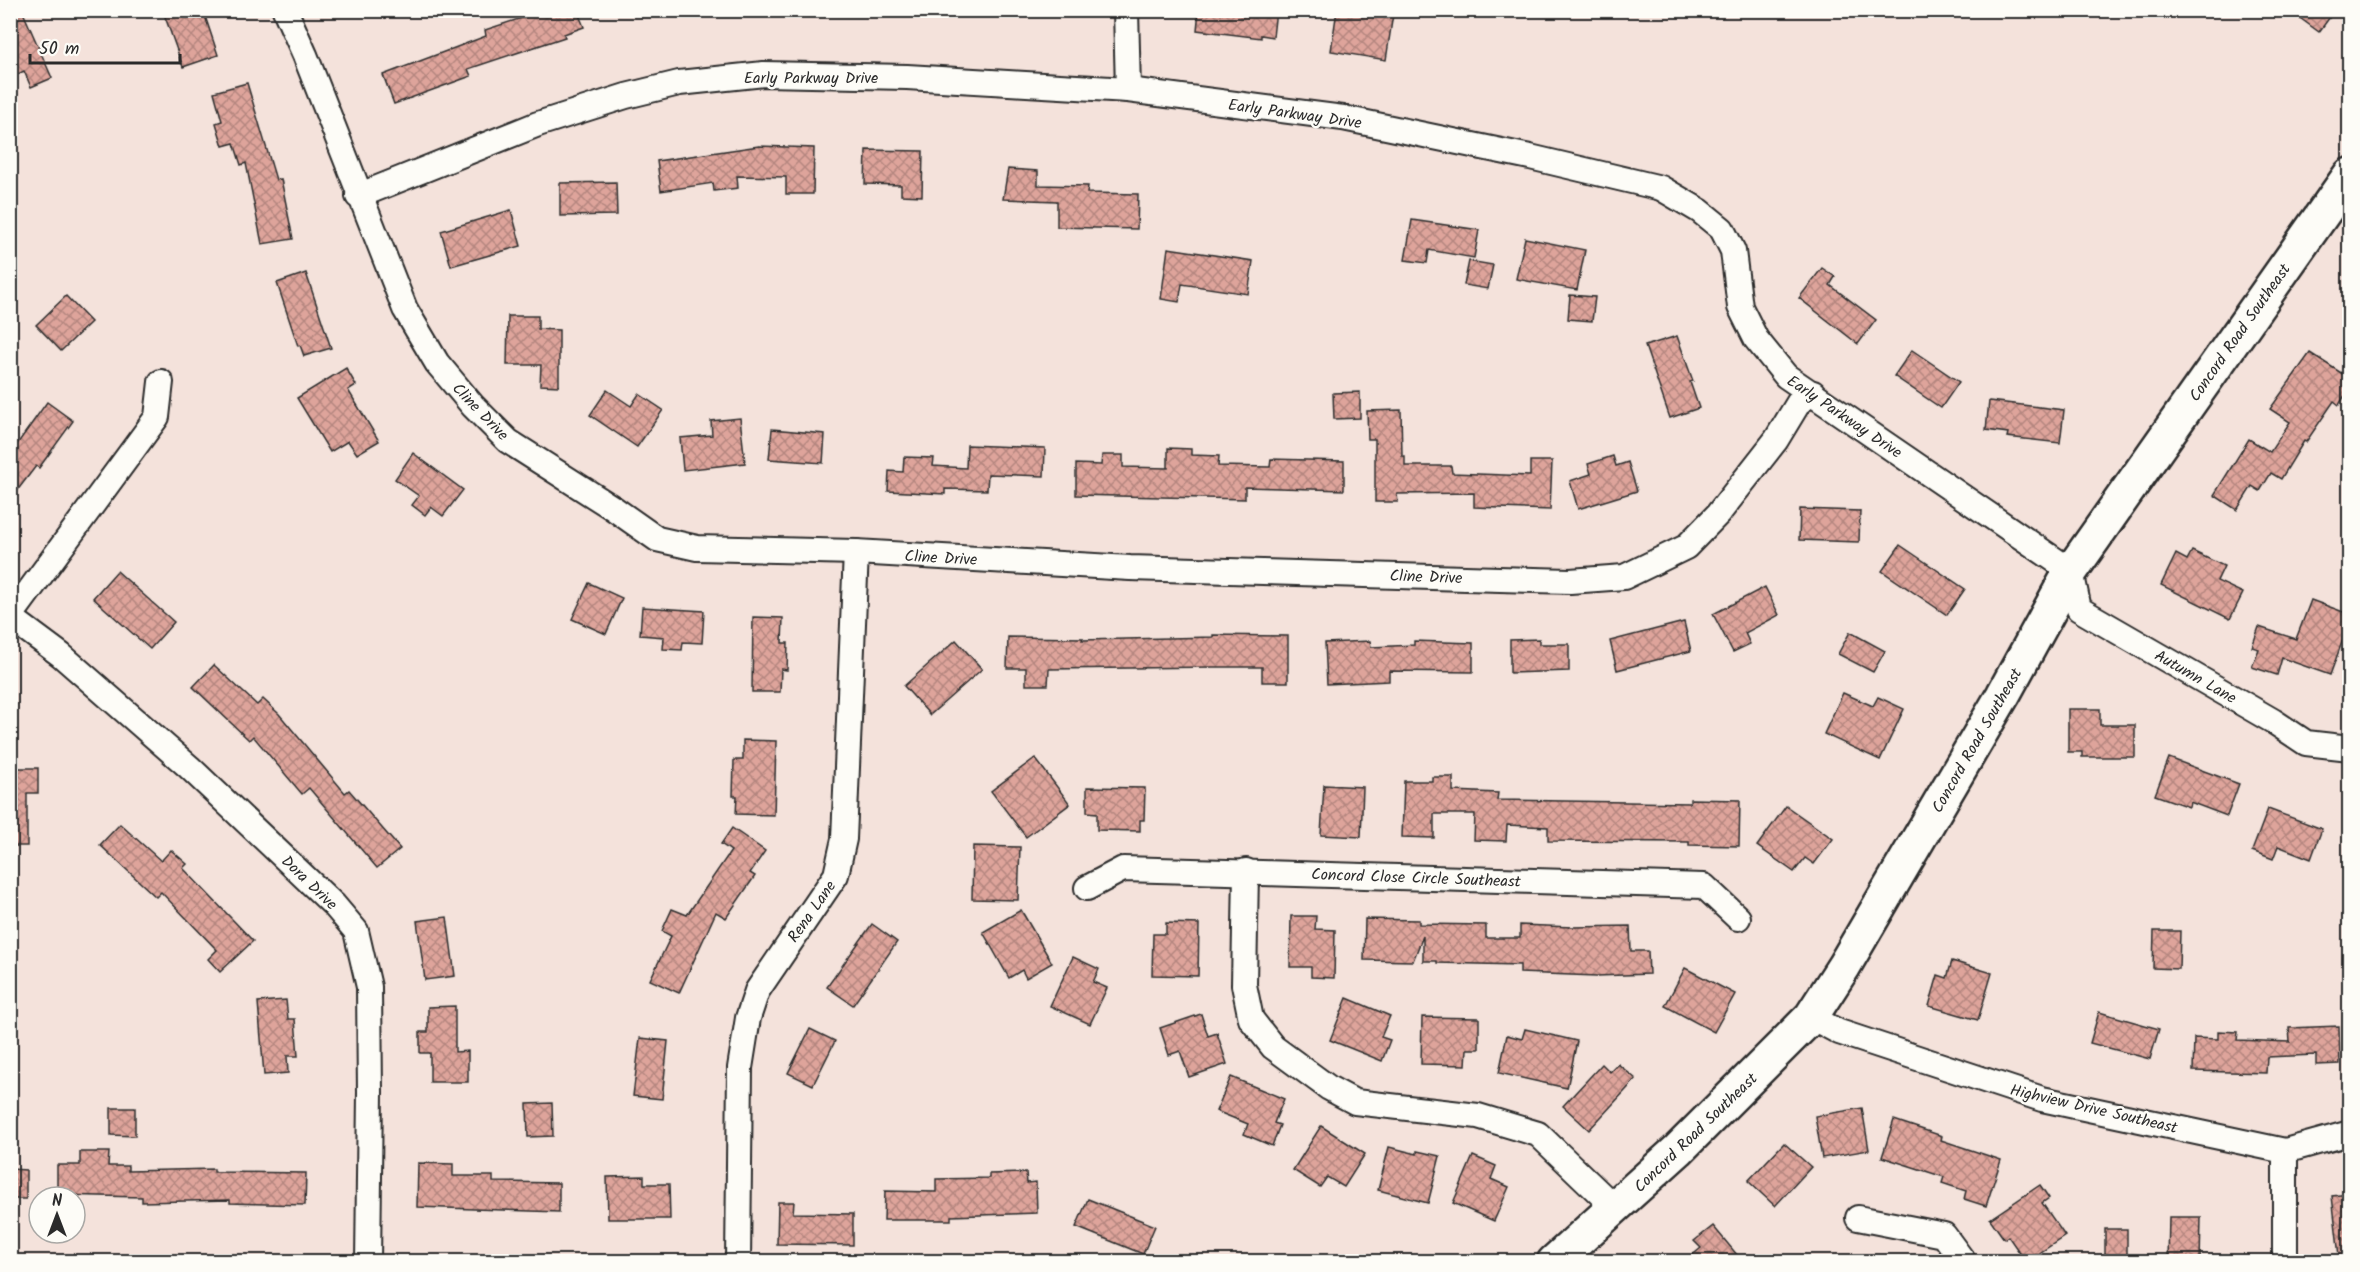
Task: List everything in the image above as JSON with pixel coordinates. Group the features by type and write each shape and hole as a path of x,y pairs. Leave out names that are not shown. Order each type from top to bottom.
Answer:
{"street":[{"name":"Cline Drive","path":"285,10 305,55 358,196 405,309 437,363 472,406 508,441 657,539 697,548 856,552 1130,568 1570,581 1624,577 1686,547 1725,505 1776,440 1799,402 1813,393"},
{"path":"1126,10 1128,90"},
{"name":"Early Parkway Drive","path":"358,196 538,124 626,96 679,83 764,74 907,77 1128,90 1343,118 1530,156 1661,188 1700,211 1722,228 1733,251 1740,307 1756,339 1786,376 2071,571"},
{"name":"Concord Road Southeast","path":"1554,1262 1678,1150 1811,1017 1845,966 2071,571 2346,186"},
{"path":"11,617 157,417 161,382"},
{"name":"Rena Lane","path":"738,1262 740,1068 748,1018 757,991 836,875 844,839 856,552"},
{"name":"Autumn Lane","path":"2071,571 2079,609 2274,721 2306,743 2349,748"},
{"name":"Dora Drive","path":"11,617 61,655 189,767 334,905 356,931 369,987 368,1262"},
{"name":"Concord Close Circle Southeast","path":"1087,888 1124,869 1704,886 1738,918"},
{"path":"1246,872 1244,985 1251,1019 1273,1047 1329,1088 1355,1102 1478,1116 1538,1134 1615,1208"},
{"name":"Highview Drive Southeast","path":"1811,1017 1839,1032 2042,1099 2285,1151 2349,1133"},
{"path":"2285,1151 2285,1262"},
{"path":"1858,1218 1944,1235 1964,1262"}],"building":[{"path":"22,10 52,78 31,87 24,71 14,76 10,67 10,15"},
{"path":"173,10 203,10 218,55 183,67 164,14"},
{"path":"546,10 577,10 584,27 564,34 565,37 468,69 471,76 394,104 383,75 486,36 485,30"},
{"path":"1199,10 1276,10 1273,37 1261,35 1261,38 1197,30"},
{"path":"1337,10 1372,10 1393,14 1386,60 1331,51"},
{"path":"2289,10 2335,10 2319,32"},
{"path":"247,83 276,180 281,179 293,239 262,244 246,163 241,165 234,143 223,146 216,123 222,121 214,92"},
{"path":"759,146 814,148 813,194 786,194 786,177 737,176 738,188 714,191 713,183 661,191 657,161"},
{"path":"866,150 923,151 922,196 901,195 901,185 865,184"},
{"path":"1008,169 1038,171 1038,185 1088,186 1087,193 1138,194 1137,229 1057,227 1057,201 1003,199"},
{"path":"616,182 617,215 560,216 560,183"},
{"path":"511,210 521,246 451,266 441,231"},
{"path":"1412,220 1479,230 1474,258 1429,250 1427,263 1405,260"},
{"path":"1525,238 1585,250 1577,290 1516,279"},
{"path":"1168,248 1253,261 1248,294 1182,284 1179,302 1161,299"},
{"path":"1469,261 1493,265 1488,289 1464,285"},
{"path":"1822,268 1835,277 1830,285 1876,320 1858,344 1799,298"},
{"path":"306,273 331,348 304,356 300,345 298,346 277,283"},
{"path":"1570,295 1595,297 1592,321 1568,319"},
{"path":"66,296 91,322 61,351 36,325"},
{"path":"508,316 538,316 538,329 559,330 559,386 540,385 541,365 507,365"},
{"path":"1677,336 1693,381 1690,382 1699,408 1670,418 1645,346"},
{"path":"1912,350 1959,382 1941,408 1894,376"},
{"path":"2310,353 2349,378 2349,389 2339,405 2334,401 2306,442 2304,441 2281,479 2271,473 2260,491 2252,486 2237,510 2214,495 2249,439 2270,452 2290,422 2270,409"},
{"path":"346,368 356,385 348,390 379,441 357,454 348,441 330,452 297,398"},
{"path":"607,390 631,406 639,394 663,410 637,447 590,415"},
{"path":"1360,392 1360,418 1334,419 1333,393"},
{"path":"1989,401 2064,410 2060,443 2007,437 2008,433 1986,430"},
{"path":"47,402 73,421 39,468 36,466 10,500 10,454"},
{"path":"1401,410 1402,456 1405,456 1405,466 1451,466 1452,473 1530,476 1530,461 1552,461 1550,510 1474,507 1474,493 1397,494 1398,502 1375,502 1375,439 1368,439 1367,411"},
{"path":"740,418 745,463 683,470 680,438 712,435 711,421"},
{"path":"772,429 825,434 823,463 769,459"},
{"path":"967,445 1045,448 1044,476 988,474 987,490 945,489 945,494 888,491 889,471 903,472 904,457 934,458 933,466 966,468"},
{"path":"1168,448 1191,449 1191,455 1219,456 1218,466 1270,467 1271,459 1344,461 1344,490 1245,487 1245,499 1076,495 1076,464 1101,465 1102,455 1123,455 1123,467 1168,468"},
{"path":"413,453 463,490 443,516 431,507 425,515 412,505 419,496 395,479"},
{"path":"1613,456 1616,466 1628,462 1637,491 1578,509 1570,481 1591,474 1588,464"},
{"path":"1800,509 1860,511 1859,542 1799,540"},
{"path":"1900,545 1965,589 1947,615 1882,571"},
{"path":"2192,551 2224,566 2217,581 2243,593 2230,619 2161,585 2176,554 2187,560"},
{"path":"117,571 174,622 150,649 93,598"},
{"path":"589,583 622,598 606,634 572,619"},
{"path":"1765,587 1779,615 1745,633 1750,644 1733,652 1713,614"},
{"path":"2311,600 2349,614 2349,623 2330,675 2282,658 2277,675 2252,667 2259,649 2252,647 2259,627 2296,639"},
{"path":"642,607 704,611 702,643 683,642 682,650 663,649 664,637 640,635"},
{"path":"753,617 783,618 782,643 788,643 787,670 781,669 780,692 752,692"},
{"path":"1684,622 1691,651 1617,670 1610,641"},
{"path":"1850,632 1885,651 1873,672 1838,654"},
{"path":"1213,635 1288,636 1288,682 1262,682 1262,667 1213,667 1049,669 1048,685 1026,685 1026,668 1007,668 1008,637 1083,638 1082,640 1213,637"},
{"path":"1539,639 1539,644 1569,644 1569,671 1510,673 1510,640"},
{"path":"956,640 982,669 930,715 904,686"},
{"path":"1370,641 1371,647 1414,645 1414,641 1473,643 1473,672 1389,671 1389,681 1327,684 1325,643"},
{"path":"214,665 257,705 263,699 279,714 345,793 349,790 400,849 377,868 309,788 302,794 253,736 249,740 193,687"},
{"path":"1843,693 1873,706 1878,697 1904,709 1880,760 1824,734"},
{"path":"2068,709 2100,709 2100,725 2135,725 2135,757 2082,757 2082,752 2068,752"},
{"path":"743,740 776,741 774,815 736,814 737,796 733,796 734,760 743,760"},
{"path":"1035,758 1070,804 1026,837 991,791"},
{"path":"2169,758 2239,784 2227,816 2190,802 2189,807 2155,795"},
{"path":"10,768 38,768 38,793 27,793 27,846 10,846"},
{"path":"1432,777 1453,777 1453,791 1498,793 1497,800 1690,803 1690,799 1740,800 1739,846 1689,845 1689,842 1548,841 1548,827 1507,825 1506,841 1474,840 1475,814 1434,814 1434,838 1402,837 1404,781 1432,781"},
{"path":"1324,785 1363,787 1361,837 1321,835"},
{"path":"1087,787 1145,788 1144,820 1140,820 1140,831 1097,830 1097,813 1087,812"},
{"path":"1786,806 1833,839 1814,864 1805,858 1794,872 1757,846"},
{"path":"2268,809 2322,829 2311,859 2278,846 2273,859 2252,851"},
{"path":"120,824 161,861 171,850 187,864 183,868 253,941 220,972 208,959 217,950 161,892 156,897 100,845"},
{"path":"732,828 765,851 750,873 755,876 726,918 716,912 679,993 650,980 671,936 662,931 672,909 687,915 731,851 721,844"},
{"path":"973,846 1020,847 1018,900 972,899"},
{"path":"1021,910 1052,963 1026,978 1022,970 1009,978 983,932"},
{"path":"1291,916 1316,916 1315,929 1335,930 1334,978 1311,977 1311,967 1290,967"},
{"path":"447,917 455,976 425,980 417,921"},
{"path":"1365,919 1419,920 1419,924 1486,925 1486,938 1520,938 1520,925 1630,926 1631,951 1648,951 1649,974 1597,976 1520,973 1520,965 1423,961 1423,936 1413,961 1364,960"},
{"path":"1166,923 1199,924 1198,976 1152,975 1153,934 1166,934"},
{"path":"872,924 897,942 853,1005 827,987"},
{"path":"2154,931 2180,931 2179,969 2153,968"},
{"path":"1073,957 1099,969 1093,982 1107,988 1090,1024 1050,1006"},
{"path":"1952,961 1992,973 1978,1020 1929,1006 1938,975 1947,978"},
{"path":"1685,968 1735,994 1714,1032 1665,1006"},
{"path":"1347,998 1390,1016 1381,1037 1390,1040 1382,1061 1330,1040"},
{"path":"286,1000 288,1019 295,1019 298,1056 287,1056 288,1073 264,1075 258,1002"},
{"path":"455,1006 455,1052 468,1051 468,1082 430,1082 430,1053 420,1053 420,1032 428,1032 428,1007"},
{"path":"2099,1012 2159,1029 2150,1059 2090,1043"},
{"path":"1201,1014 1208,1036 1217,1033 1227,1064 1189,1077 1180,1051 1169,1055 1160,1028"},
{"path":"1422,1017 1479,1018 1479,1049 1467,1049 1466,1065 1421,1064"},
{"path":"2339,1026 2340,1064 2316,1065 2316,1055 2267,1057 2266,1073 2193,1071 2194,1038 2218,1039 2218,1031 2238,1032 2237,1040 2290,1042 2289,1028"},
{"path":"810,1029 835,1041 813,1085 788,1073"},
{"path":"1525,1029 1577,1041 1567,1088 1499,1073 1507,1035 1522,1039"},
{"path":"640,1038 668,1041 662,1099 633,1096"},
{"path":"1602,1064 1610,1072 1618,1064 1636,1079 1589,1130 1563,1106"},
{"path":"1231,1077 1284,1099 1274,1123 1280,1125 1272,1146 1244,1134 1248,1124 1216,1111"},
{"path":"552,1103 553,1136 528,1137 527,1104"},
{"path":"111,1108 135,1108 135,1136 111,1135"},
{"path":"1862,1108 1869,1150 1822,1158 1815,1116"},
{"path":"1894,1120 1942,1136 1941,1140 2001,1160 1986,1206 1964,1199 1966,1191 1942,1183 1944,1177 1882,1157"},
{"path":"1321,1126 1365,1154 1344,1187 1327,1177 1320,1187 1293,1170"},
{"path":"1784,1143 1811,1167 1775,1206 1748,1181"},
{"path":"1389,1147 1417,1154 1417,1151 1440,1156 1428,1203 1378,1190"},
{"path":"80,1152 109,1152 108,1166 128,1166 128,1171 214,1169 214,1172 306,1173 305,1205 230,1203 230,1200 142,1202 142,1197 87,1196 87,1185 57,1185 57,1165 80,1165"},
{"path":"1473,1156 1496,1166 1491,1179 1509,1187 1494,1221 1453,1203"},
{"path":"418,1163 453,1164 453,1176 493,1176 493,1182 559,1183 559,1212 417,1207"},
{"path":"10,1169 26,1170 26,1199 10,1199"},
{"path":"1026,1173 1027,1183 1036,1182 1037,1213 951,1216 951,1220 884,1220 885,1191 936,1192 936,1179 989,1178 989,1174"},
{"path":"644,1176 644,1184 669,1184 670,1219 608,1219 607,1177"},
{"path":"2040,1185 2049,1198 2042,1203 2065,1236 2026,1262 2008,1236 2004,1239 1990,1219"},
{"path":"2349,1194 2349,1255 2339,1256 2332,1196"},
{"path":"1088,1199 1155,1226 1143,1254 1076,1227"},
{"path":"778,1202 794,1202 793,1213 853,1214 853,1245 777,1244"},
{"path":"2169,1217 2201,1217 2200,1262 2168,1262"},
{"path":"1713,1226 1743,1262 1684,1262 1701,1248 1694,1241"},
{"path":"2105,1229 2127,1229 2127,1259 2105,1259"}]}
